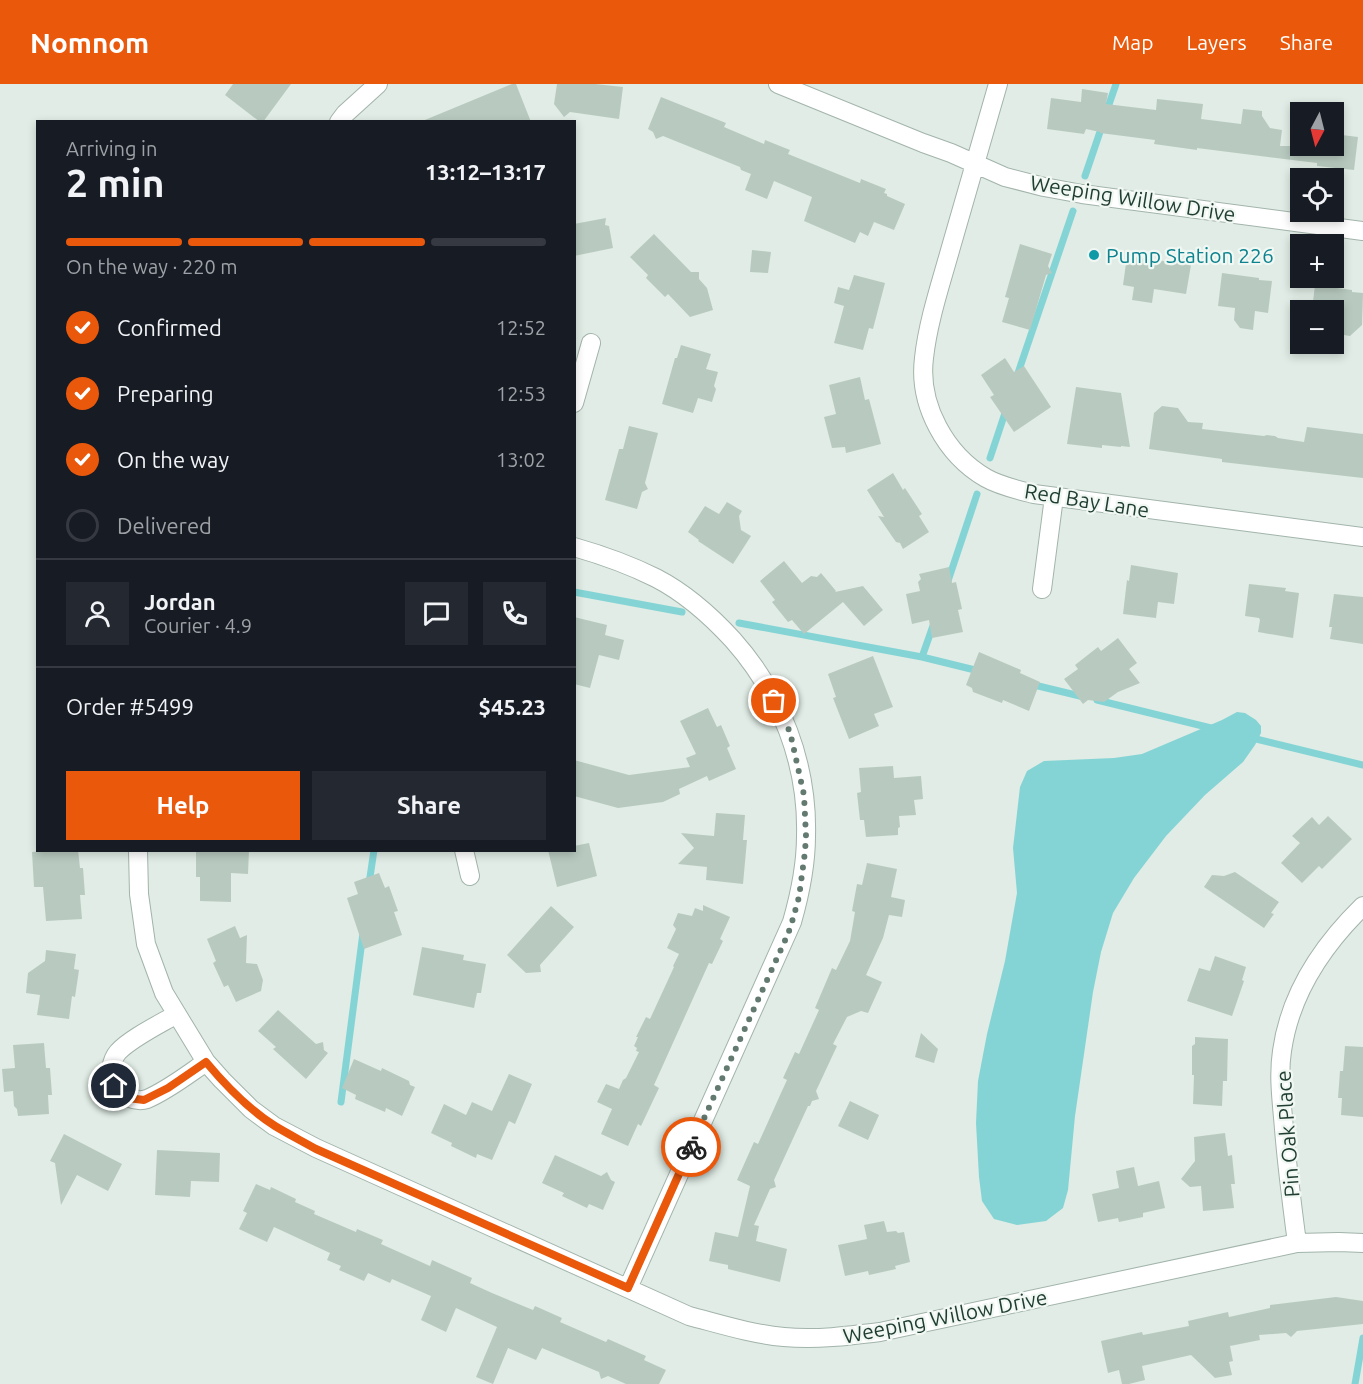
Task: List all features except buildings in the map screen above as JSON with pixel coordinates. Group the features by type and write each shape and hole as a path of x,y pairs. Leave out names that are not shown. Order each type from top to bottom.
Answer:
{"street":[{"path":"340,120 378,84"},
{"name":"Weeping Willow Drive","path":"778,84 1005,177 1044,187 1363,231"},
{"name":"Red Bay Lane","path":"998,84 934,307 923,360 925,393 935,423 954,451 964,462 986,478 1007,487 1034,494 1363,537"},
{"path":"576,396 591,343"},
{"path":"1042,589 1054,497"},
{"path":"576,549 620,562 657,578 694,603 722,628 747,656 767,686 790,732 804,795 805,852 799,897 792,922 628,1288"},
{"name":"Weeping Willow Drive","path":"138,852 139,894 146,944 164,993 206,1062 251,1109 274,1126 316,1149 689,1316 743,1331 784,1337 830,1338 880,1332 1297,1243 1363,1243"},
{"path":"464,852 470,876"},
{"name":"Pin Oak Place","path":"1297,1243 1280,1084 1282,1051 1290,1016 1312,967 1335,936 1363,906"},
{"path":"177,1014 118,1052 110,1067 114,1086 128,1098 144,1100 168,1088 206,1062"}],"water":[{"path":"1237,712 1245,713 1261,726 1261,733 1255,745 1243,762 1205,795 1166,836 1134,878 1113,913 1101,952 1093,992 1075,1116 1068,1190 1063,1208 1046,1221 1017,1225 994,1219 982,1201 979,1177 976,1123 978,1081 1005,961 1017,893 1013,848 1020,787 1027,771 1044,761 1114,758 1142,754"}],"waterway":[{"path":"1106,113 1116,84"},
{"path":"1085,176 1103,123"},
{"path":"1017,376 1073,211"},
{"path":"990,458 1006,410"},
{"path":"948,581 977,494"},
{"path":"576,592 682,612"},
{"path":"739,623 922,657 979,671"},
{"path":"922,657 934,623"},
{"path":"1030,684 1084,697"},
{"path":"1097,700 1215,729"},
{"path":"1252,738 1363,765"},
{"path":"369,884 374,852"},
{"path":"341,1102 363,933"},
{"path":"1355,1384 1363,1338"}],"way so far":[{"path":"691,1147 788,934 799,897 806,836 804,795 790,732 774,701"}],"place":[{"name":"Pump Station 226","path":"1094,255"}],"route":[{"path":"114,1086 128,1098 144,1100 168,1088 206,1062 251,1109 274,1126 316,1149 628,1288 691,1147"}]}
